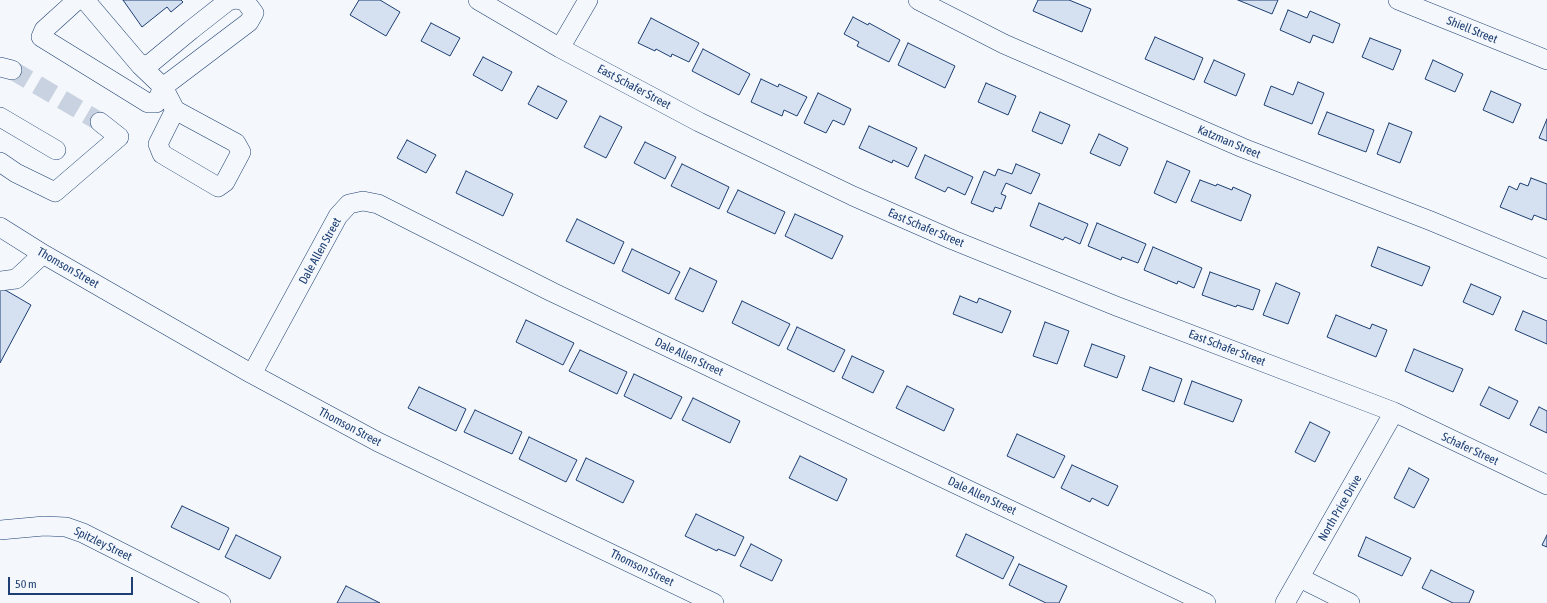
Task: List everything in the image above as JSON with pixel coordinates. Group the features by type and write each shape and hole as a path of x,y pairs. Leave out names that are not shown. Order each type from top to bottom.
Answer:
{"street":[{"path":"77,0 44,30 41,37 148,103 156,103 163,87 249,22 254,14 245,1 240,0"},
{"path":"85,0 141,66 163,87 175,110"},
{"path":"141,66 151,63 228,1 232,0"},
{"name":"East Schafer Street","path":"478,0 560,48 699,122 853,196 938,234 1116,306 1394,412"},
{"path":"560,48 588,0"},
{"name":"Katzman Street","path":"918,0 1004,44 1243,148 1431,221 1547,269"},
{"name":"Shiell Street","path":"1398,0 1547,60"},
{"path":"0,117 56,150"},
{"path":"0,162 16,173 55,192 119,137 100,122"},
{"name":"Dale Allen Street","path":"252,374 338,216 349,204 363,200 378,204 559,295 1206,603"},
{"name":"Thomson Street","path":"0,226 43,254 252,374 378,442 714,603"},
{"path":"0,282 16,279 43,254"},
{"name":"Schafer Street","path":"1394,412 1547,485"},
{"name":"North Price Drive","path":"1285,603 1394,412"},
{"name":"Spitzley Street","path":"0,530 44,526 66,527 83,533 221,603"},
{"path":"1300,578 1350,603"}],"building":[{"path":"123,0 181,0 183,2 171,12 167,7 142,27"},
{"path":"359,0 380,0 400,12 386,36 350,15"},
{"path":"1038,0 1069,0 1091,9 1082,32 1033,11"},
{"path":"1238,0 1278,0 1272,14"},
{"path":"1288,10 1307,18 1310,11 1340,24 1333,43 1313,35 1310,43 1280,30"},
{"path":"853,17 868,25 869,23 900,40 889,62 857,46 859,42 844,34"},
{"path":"651,18 699,43 689,62 672,54 671,57 656,49 655,51 638,43"},
{"path":"431,23 460,38 450,56 421,41"},
{"path":"1155,37 1203,58 1194,80 1145,59"},
{"path":"1370,38 1401,50 1393,70 1362,57"},
{"path":"908,43 955,66 945,88 898,65"},
{"path":"703,49 750,74 739,95 692,71"},
{"path":"483,57 512,72 502,91 473,75"},
{"path":"1214,60 1245,74 1236,96 1204,82"},
{"path":"1433,60 1463,74 1455,92 1425,79"},
{"path":"761,79 778,87 779,84 807,97 797,116 784,110 782,116 751,102"},
{"path":"1298,82 1324,93 1312,124 1264,105 1271,86 1293,95"},
{"path":"986,83 1016,96 1008,115 978,102"},
{"path":"538,86 567,101 557,119 528,104"},
{"path":"1491,91 1521,104 1513,123 1483,110"},
{"path":"818,93 851,109 844,125 833,120 826,133 804,123"},
{"path":"1040,112 1070,125 1062,144 1032,131"},
{"path":"1327,112 1374,130 1366,152 1318,134"},
{"path":"600,116 622,127 606,158 584,147"},
{"path":"1547,119 1547,141 1539,138"},
{"path":"1389,123 1412,132 1400,163 1377,154"},
{"path":"869,126 917,148 908,167 893,160 892,163 859,148"},
{"path":"1099,134 1128,148 1120,166 1090,153"},
{"path":"407,140 436,155 426,173 397,158"},
{"path":"645,142 676,157 665,179 634,163"},
{"path":"925,155 973,177 965,195 948,187 945,192 915,178"},
{"path":"1167,161 1190,171 1176,203 1154,193"},
{"path":"682,164 729,187 719,209 671,186"},
{"path":"1016,164 1040,174 1031,194 1006,183 1001,194 1006,196 1001,209 995,207 993,212 971,203 984,171 995,176 998,169 1012,174"},
{"path":"466,171 513,194 503,216 456,193"},
{"path":"1531,178 1547,184 1547,220 1534,215 1532,220 1500,207 1509,186 1517,190 1520,183 1528,186"},
{"path":"1200,180 1216,186 1217,184 1232,190 1233,187 1251,195 1241,221 1191,201"},
{"path":"738,190 785,212 775,234 727,212"},
{"path":"1039,203 1088,224 1080,244 1065,237 1063,240 1030,226"},
{"path":"795,214 843,236 832,259 785,236"},
{"path":"577,219 624,242 614,264 566,241"},
{"path":"1097,223 1146,244 1138,263 1122,257 1121,260 1088,246"},
{"path":"1153,247 1202,268 1194,288 1178,281 1177,284 1144,270"},
{"path":"1378,247 1430,267 1422,286 1371,266"},
{"path":"632,249 680,272 669,294 622,271"},
{"path":"690,268 717,281 703,312 675,299"},
{"path":"1210,272 1260,290 1253,310 1237,305 1236,307 1202,295"},
{"path":"1276,283 1300,293 1288,324 1263,315"},
{"path":"1471,284 1501,297 1493,315 1463,302"},
{"path":"0,287 31,305 0,363"},
{"path":"960,296 977,303 979,298 1011,311 1002,333 953,314"},
{"path":"742,301 790,324 779,346 732,323"},
{"path":"1523,311 1547,321 1547,344 1515,330"},
{"path":"1336,315 1370,329 1372,324 1387,330 1376,357 1327,337"},
{"path":"526,320 574,343 563,365 516,342"},
{"path":"1045,322 1069,331 1057,364 1033,356"},
{"path":"797,327 845,350 834,372 787,349"},
{"path":"1092,344 1125,356 1117,378 1084,366"},
{"path":"1414,349 1463,369 1453,392 1405,371"},
{"path":"580,350 627,372 617,394 569,371"},
{"path":"852,356 884,371 873,393 842,378"},
{"path":"1150,367 1182,379 1174,402 1142,390"},
{"path":"634,374 682,397 671,419 624,396"},
{"path":"1192,381 1242,400 1233,422 1184,404"},
{"path":"907,386 954,409 944,431 896,408"},
{"path":"419,387 466,409 456,431 408,408"},
{"path":"1489,387 1518,401 1509,419 1480,405"},
{"path":"693,398 740,421 730,443 682,420"},
{"path":"1539,407 1547,411 1547,433 1530,425"},
{"path":"475,410 522,432 512,454 464,432"},
{"path":"1310,422 1330,432 1315,462 1295,452"},
{"path":"1017,434 1065,456 1054,478 1007,456"},
{"path":"529,437 577,460 566,482 519,459"},
{"path":"800,456 847,479 837,501 789,478"},
{"path":"586,458 634,481 623,503 576,480"},
{"path":"1072,465 1118,486 1108,506 1092,498 1090,502 1061,488"},
{"path":"1409,468 1429,479 1414,508 1394,498"},
{"path":"182,506 229,528 219,550 171,527"},
{"path":"696,514 744,537 735,556 718,549 717,551 685,536"},
{"path":"966,534 1014,557 1003,579 956,556"},
{"path":"236,535 281,557 270,579 225,557"},
{"path":"1547,535 1547,547 1542,545"},
{"path":"1366,537 1411,558 1402,576 1358,556"},
{"path":"751,544 782,560 772,581 740,566"},
{"path":"1019,564 1067,586 1059,603 1046,603 1009,585"},
{"path":"1431,570 1474,591 1469,603 1453,603 1422,588"},
{"path":"346,586 380,603 337,603"}],"tunnel":[{"path":"12,70 100,122"}]}
